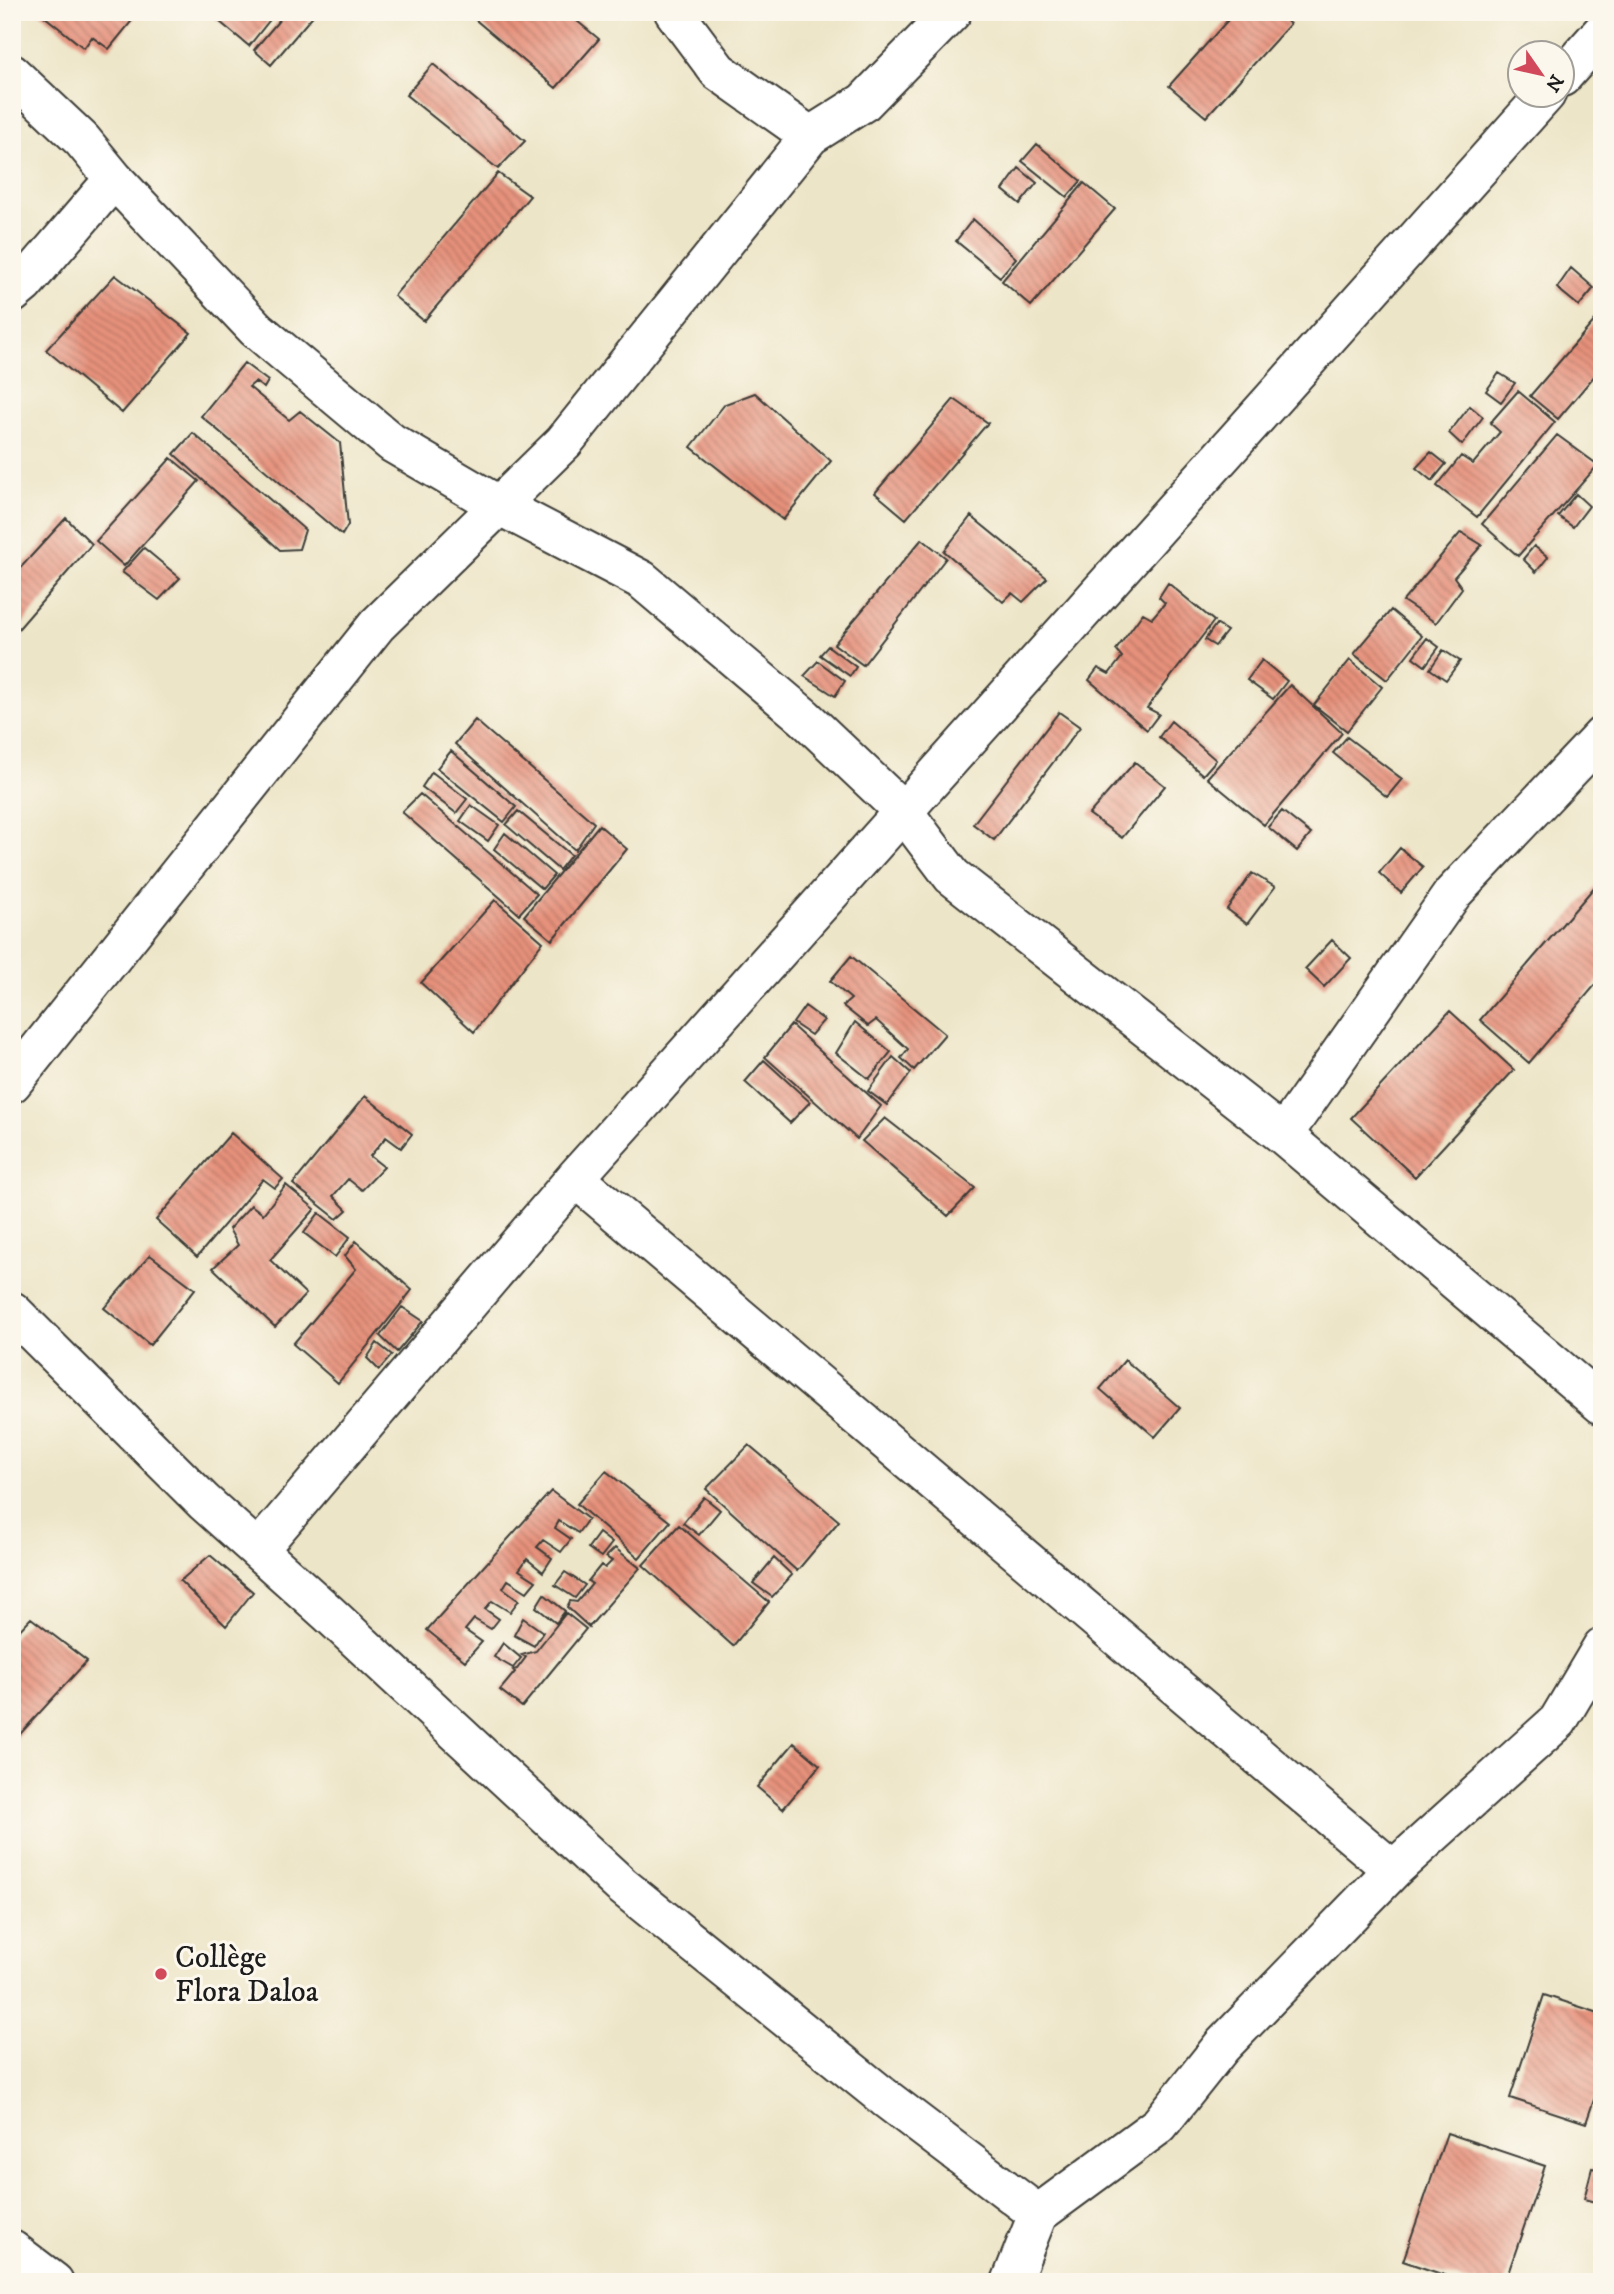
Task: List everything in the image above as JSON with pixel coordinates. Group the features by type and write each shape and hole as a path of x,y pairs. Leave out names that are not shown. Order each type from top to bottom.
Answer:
{"street":[{"path":"674,12 718,71 810,136"},
{"path":"12,1083 377,625 564,442 810,136 864,102 953,12"},
{"path":"1576,61 1602,32"},
{"path":"12,75 82,140 114,179 256,329 392,443 498,506 642,580 804,717 903,811 952,876 1283,1135 1602,1405"},
{"path":"258,1550 575,1178 1533,108"},
{"path":"12,295 114,179"},
{"path":"1283,1135 1453,893 1602,736"},
{"path":"575,1178 1393,1870"},
{"path":"12,1311 204,1502 621,1885 885,2098 1038,2214"},
{"path":"1011,2282 1038,2214 1159,2125 1222,2046 1393,1870 1558,1721 1602,1647"},
{"path":"12,2250 54,2282"}],"building":[{"path":"39,12 139,12 109,49 92,37 84,48"},
{"path":"208,12 276,12 249,46"},
{"path":"286,12 316,12 271,65 254,50"},
{"path":"474,12 566,12 599,39 556,88 471,16"},
{"path":"1235,12 1276,12 1290,24 1206,117 1169,86"},
{"path":"433,64 525,141 498,169 406,95"},
{"path":"1037,144 1081,181 1067,197 1022,161"},
{"path":"1019,168 1037,183 1020,204 1003,190"},
{"path":"498,173 530,196 424,321 394,296"},
{"path":"1084,183 1115,209 1031,306 1002,281"},
{"path":"973,219 1016,258 1000,277 956,241"},
{"path":"1571,268 1594,288 1579,306 1557,288"},
{"path":"115,275 191,333 122,413 46,350"},
{"path":"1602,312 1602,367 1558,419 1530,396"},
{"path":"244,363 268,381 264,388 255,382 249,387 289,420 300,411 340,443 348,525 342,535 201,416"},
{"path":"1499,373 1515,383 1501,402 1486,391"},
{"path":"1518,391 1555,422 1477,517 1437,486 1461,456 1473,464 1500,432 1490,423"},
{"path":"755,393 831,461 783,520 691,447 725,404"},
{"path":"954,399 988,423 906,519 875,493"},
{"path":"1470,406 1483,417 1462,445 1449,433"},
{"path":"193,433 305,530 299,549 280,550 174,454"},
{"path":"1557,435 1598,465 1518,556 1482,524"},
{"path":"1431,452 1446,464 1432,481 1416,468"},
{"path":"171,458 199,481 124,566 96,541"},
{"path":"1576,494 1589,506 1573,527 1558,516"},
{"path":"971,516 1047,578 1023,602 1012,593 1003,602 944,551"},
{"path":"66,518 92,544 14,634 12,577"},
{"path":"1461,532 1482,545 1454,577 1462,588 1436,623 1403,601"},
{"path":"922,539 946,558 863,665 834,644"},
{"path":"1534,546 1548,557 1536,572 1523,559"},
{"path":"144,548 180,578 159,600 122,572"},
{"path":"1168,583 1214,621 1147,708 1159,714 1147,730 1089,680 1098,668 1109,674 1122,657 1116,650 1143,613 1152,618 1165,603 1159,597"},
{"path":"1391,610 1422,636 1387,680 1354,654"},
{"path":"1216,624 1227,631 1215,646 1205,640"},
{"path":"1427,638 1439,647 1425,666 1413,657"},
{"path":"828,646 856,667 850,676 820,655"},
{"path":"1443,650 1460,661 1446,680 1430,669"},
{"path":"1262,660 1287,681 1273,699 1247,680"},
{"path":"1350,660 1382,687 1347,731 1314,705"},
{"path":"818,661 845,681 835,696 804,676"},
{"path":"1290,685 1342,733 1264,825 1207,778"},
{"path":"1059,712 1080,727 994,840 973,824"},
{"path":"475,720 594,823 575,850 455,744"},
{"path":"1171,721 1216,760 1203,775 1159,737"},
{"path":"1347,737 1402,779 1387,797 1333,753"},
{"path":"451,751 516,807 504,822 437,768"},
{"path":"1135,762 1165,786 1122,838 1089,814"},
{"path":"432,772 467,799 456,813 422,787"},
{"path":"420,794 537,894 519,914 402,812"},
{"path":"471,805 499,825 488,841 460,821"},
{"path":"518,811 571,855 559,870 506,825"},
{"path":"1282,811 1311,834 1297,851 1268,827"},
{"path":"599,825 627,849 552,940 524,916"},
{"path":"505,833 554,875 542,889 494,849"},
{"path":"1400,848 1423,867 1401,893 1379,873"},
{"path":"1252,873 1275,887 1247,924 1227,909"},
{"path":"1597,884 1602,888 1602,977 1529,1063 1480,1020"},
{"path":"495,900 543,942 474,1032 421,983"},
{"path":"1332,940 1351,958 1324,987 1305,969"},
{"path":"851,956 945,1034 914,1070 901,1058 908,1049 876,1020 868,1026 843,1006 851,999 830,981"},
{"path":"805,1006 824,1020 811,1035 793,1023"},
{"path":"1450,1011 1514,1070 1415,1177 1351,1118"},
{"path":"855,1022 891,1052 869,1079 836,1053"},
{"path":"791,1025 881,1106 857,1139 765,1057"},
{"path":"893,1057 911,1073 887,1105 868,1091"},
{"path":"764,1060 810,1102 790,1123 745,1082"},
{"path":"365,1096 412,1134 401,1148 386,1137 370,1156 384,1167 362,1190 348,1179 333,1196 347,1210 337,1219 293,1184"},
{"path":"885,1118 975,1188 948,1216 862,1141"},
{"path":"231,1133 283,1179 275,1188 263,1179 197,1257 156,1220"},
{"path":"286,1185 315,1209 270,1260 306,1294 275,1327 213,1268 238,1245 229,1229 251,1205 263,1214"},
{"path":"319,1213 350,1237 335,1257 304,1233"},
{"path":"356,1241 412,1290 338,1383 293,1344 356,1269 345,1256"},
{"path":"150,1255 195,1289 150,1345 104,1308"},
{"path":"402,1307 423,1321 397,1352 380,1336"},
{"path":"377,1343 392,1355 379,1370 367,1358"},
{"path":"1125,1360 1180,1408 1155,1437 1100,1389"},
{"path":"749,1445 839,1521 797,1571 706,1489"},
{"path":"606,1471 670,1522 639,1558 577,1504"},
{"path":"551,1491 588,1519 578,1533 559,1521 555,1528 571,1539 561,1552 543,1540 537,1547 552,1558 543,1572 527,1559 519,1570 536,1581 527,1592 508,1580 503,1588 519,1600 510,1612 492,1601 485,1609 499,1619 491,1629 474,1619 465,1630 482,1642 465,1661 427,1630"},
{"path":"704,1497 720,1510 699,1535 683,1523"},
{"path":"679,1525 769,1602 733,1646 643,1565"},
{"path":"599,1533 612,1543 601,1557 588,1548"},
{"path":"615,1548 640,1568 589,1627 567,1607 570,1601 577,1602 592,1584 588,1581 601,1565 605,1568 612,1561 606,1557"},
{"path":"210,1555 253,1592 226,1626 180,1581"},
{"path":"774,1558 792,1575 772,1597 753,1583"},
{"path":"565,1572 585,1585 575,1598 555,1585"},
{"path":"544,1594 565,1611 556,1623 536,1607"},
{"path":"566,1613 586,1629 522,1707 500,1690 515,1672 513,1670 517,1669 526,1657 522,1655 536,1651"},
{"path":"31,1618 87,1661 12,1743 12,1638"},
{"path":"523,1618 543,1632 534,1646 514,1635"},
{"path":"503,1643 521,1658 513,1668 494,1657"},
{"path":"794,1743 820,1765 783,1809 757,1787"},
{"path":"1544,1995 1602,2014 1602,2076 1586,2123 1510,2098"},
{"path":"1447,2133 1545,2166 1505,2282 1465,2282 1403,2261"},
{"path":"1592,2168 1602,2170 1602,2204 1584,2199"}],"place":[{"name":"Collège Flora Daloa","path":"161,1974"}]}
